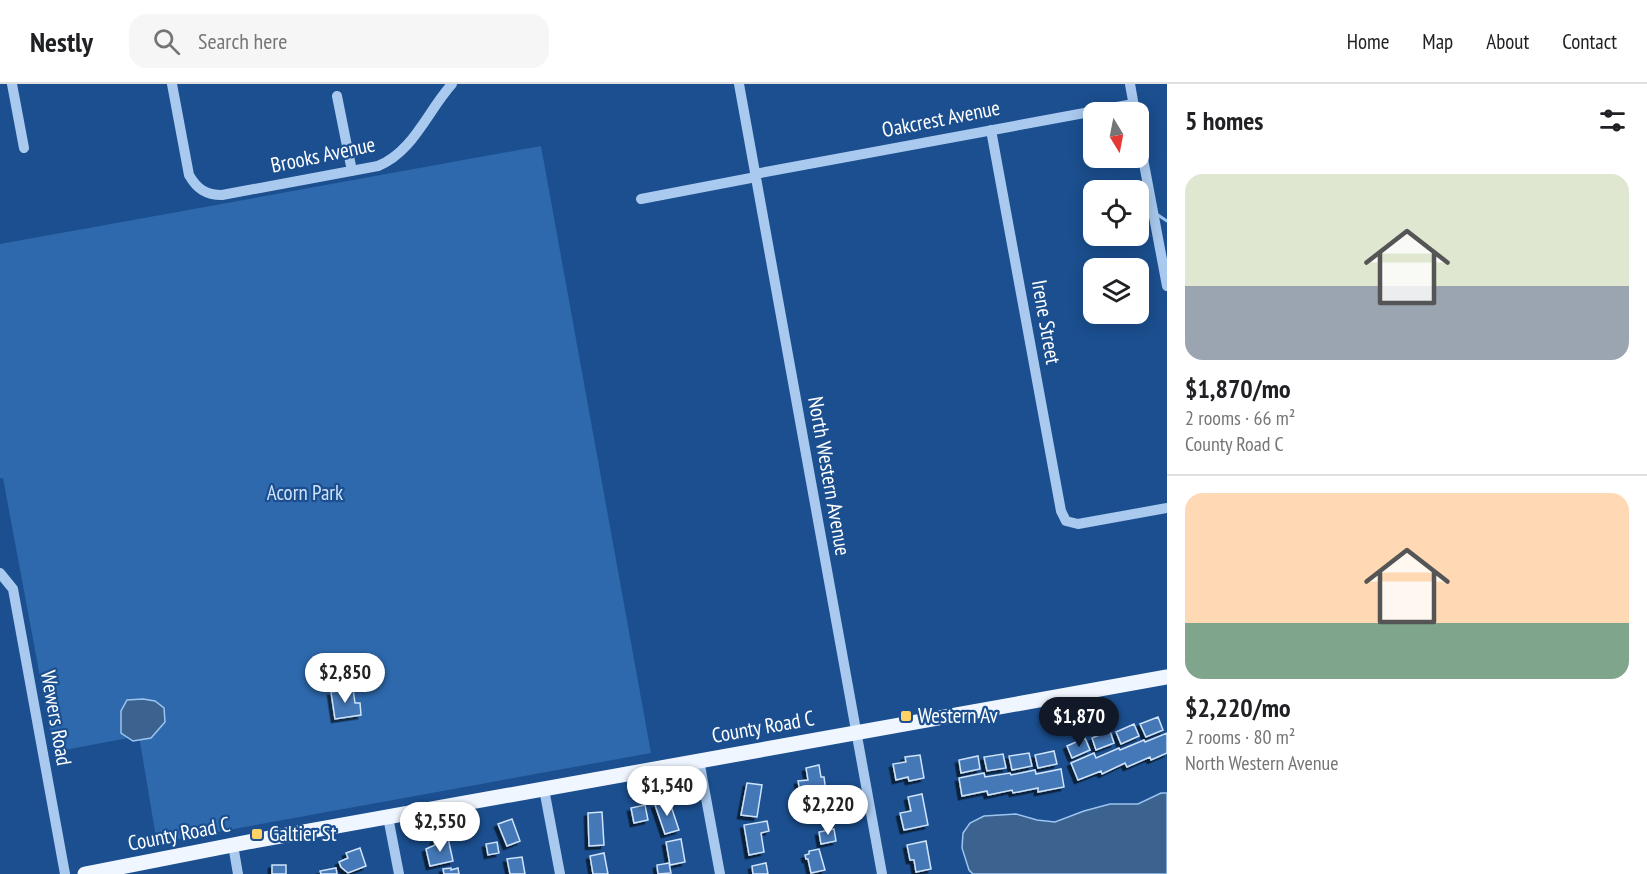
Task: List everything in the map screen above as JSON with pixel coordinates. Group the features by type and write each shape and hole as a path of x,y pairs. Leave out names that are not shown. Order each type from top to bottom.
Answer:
{"main road":[{"name":"County Road C","path":"85,874 699,760 1167,677"}],"street":[{"path":"12,84 24,148"},
{"name":"Brooks Avenue","path":"172,84 189,175 194,184 213,195 352,171 392,161 403,150 452,84"},
{"name":"North Western Avenue","path":"739,84 882,874"},
{"path":"1130,84 1133,102"},
{"path":"338,96 352,171"},
{"name":"Oakcrest Avenue","path":"641,199 991,130 1083,116"},
{"name":"Irene Street","path":"991,130 1061,511 1066,520 1078,524 1167,508"},
{"path":"1145,168 1167,286"},
{"name":"Wewers Road","path":"0,573 13,589 64,874"},
{"path":"699,760 720,874"},
{"path":"544,789 560,874"},
{"path":"388,817 399,874"},
{"path":"233,845 238,874"}],"green space":[{"name":"Acorn Park","path":"541,146 651,753 157,843 139,736 54,752 3,478 0,478 0,244"}],"shaded area":[{"path":"127,700 155,701 164,708 165,722 151,738 133,741 121,733 121,711"},
{"path":"1161,793 1167,793 1167,874 973,874 969,870 962,848 963,833 970,823 984,816 1016,814 1055,822 1110,804 1138,804"}],"building":[{"path":"353,689 355,703 360,703 361,715 335,719 331,692"},
{"path":"1158,717 1163,730 1146,737 1140,724"},
{"path":"1134,724 1139,736 1121,744 1116,732"},
{"path":"1110,731 1114,743 1096,750 1092,738"},
{"path":"1167,733 1167,753 1151,760 1150,757 1127,767 1125,763 1102,774 1101,771 1078,780 1071,763 1094,753 1096,758"},
{"path":"1085,738 1090,750 1072,758 1067,746"},
{"path":"1054,751 1057,764 1038,768 1035,755"},
{"path":"1029,753 1032,766 1012,770 1009,756"},
{"path":"1003,754 1006,768 987,771 984,757"},
{"path":"920,755 924,778 909,781 908,777 896,780 893,764 906,762 905,757"},
{"path":"978,756 980,769 961,773 959,760"},
{"path":"819,765 821,777 824,777 829,814 813,817 809,795 801,797 798,781 808,780 806,768"},
{"path":"1061,769 1064,787 1038,792 1038,788 1013,793 1012,790 988,795 987,791 962,796 959,778 984,773 985,777 1010,773 1011,775 1035,770 1036,774"},
{"path":"747,783 762,785 757,817 741,815"},
{"path":"922,794 928,825 904,830 900,813 911,811 908,797"},
{"path":"669,800 679,830 665,834 655,805"},
{"path":"645,805 648,820 634,823 631,808"},
{"path":"602,812 604,845 589,846 588,813"},
{"path":"512,819 520,841 507,846 498,824"},
{"path":"767,821 769,831 761,833 764,852 749,855 744,825"},
{"path":"834,829 836,841 821,844 819,832"},
{"path":"448,838 453,861 430,866 426,849 435,845 434,840"},
{"path":"681,839 685,862 670,865 666,842"},
{"path":"926,841 931,869 916,872 914,860 910,860 907,845"},
{"path":"497,842 499,853 488,855 486,844"},
{"path":"360,848 366,866 348,873 339,862 348,858 346,853"},
{"path":"819,849 825,870 811,873 805,855 809,854 809,851"},
{"path":"604,853 608,874 593,874 590,856"},
{"path":"522,857 525,874 510,874 507,859"},
{"path":"669,863 671,873 658,874 657,865"},
{"path":"766,863 768,874 753,874 752,866"},
{"path":"272,865 286,865 286,874 272,874"},
{"path":"336,868 337,874 321,874 320,871"},
{"path":"451,868 451,870 458,868 459,874 444,874 443,869"}],"waterway":[{"path":"1158,215 1167,221"}],"place":[{"name":"Western Av","path":"906,716"},
{"name":"Galtier St","path":"257,834"}]}
